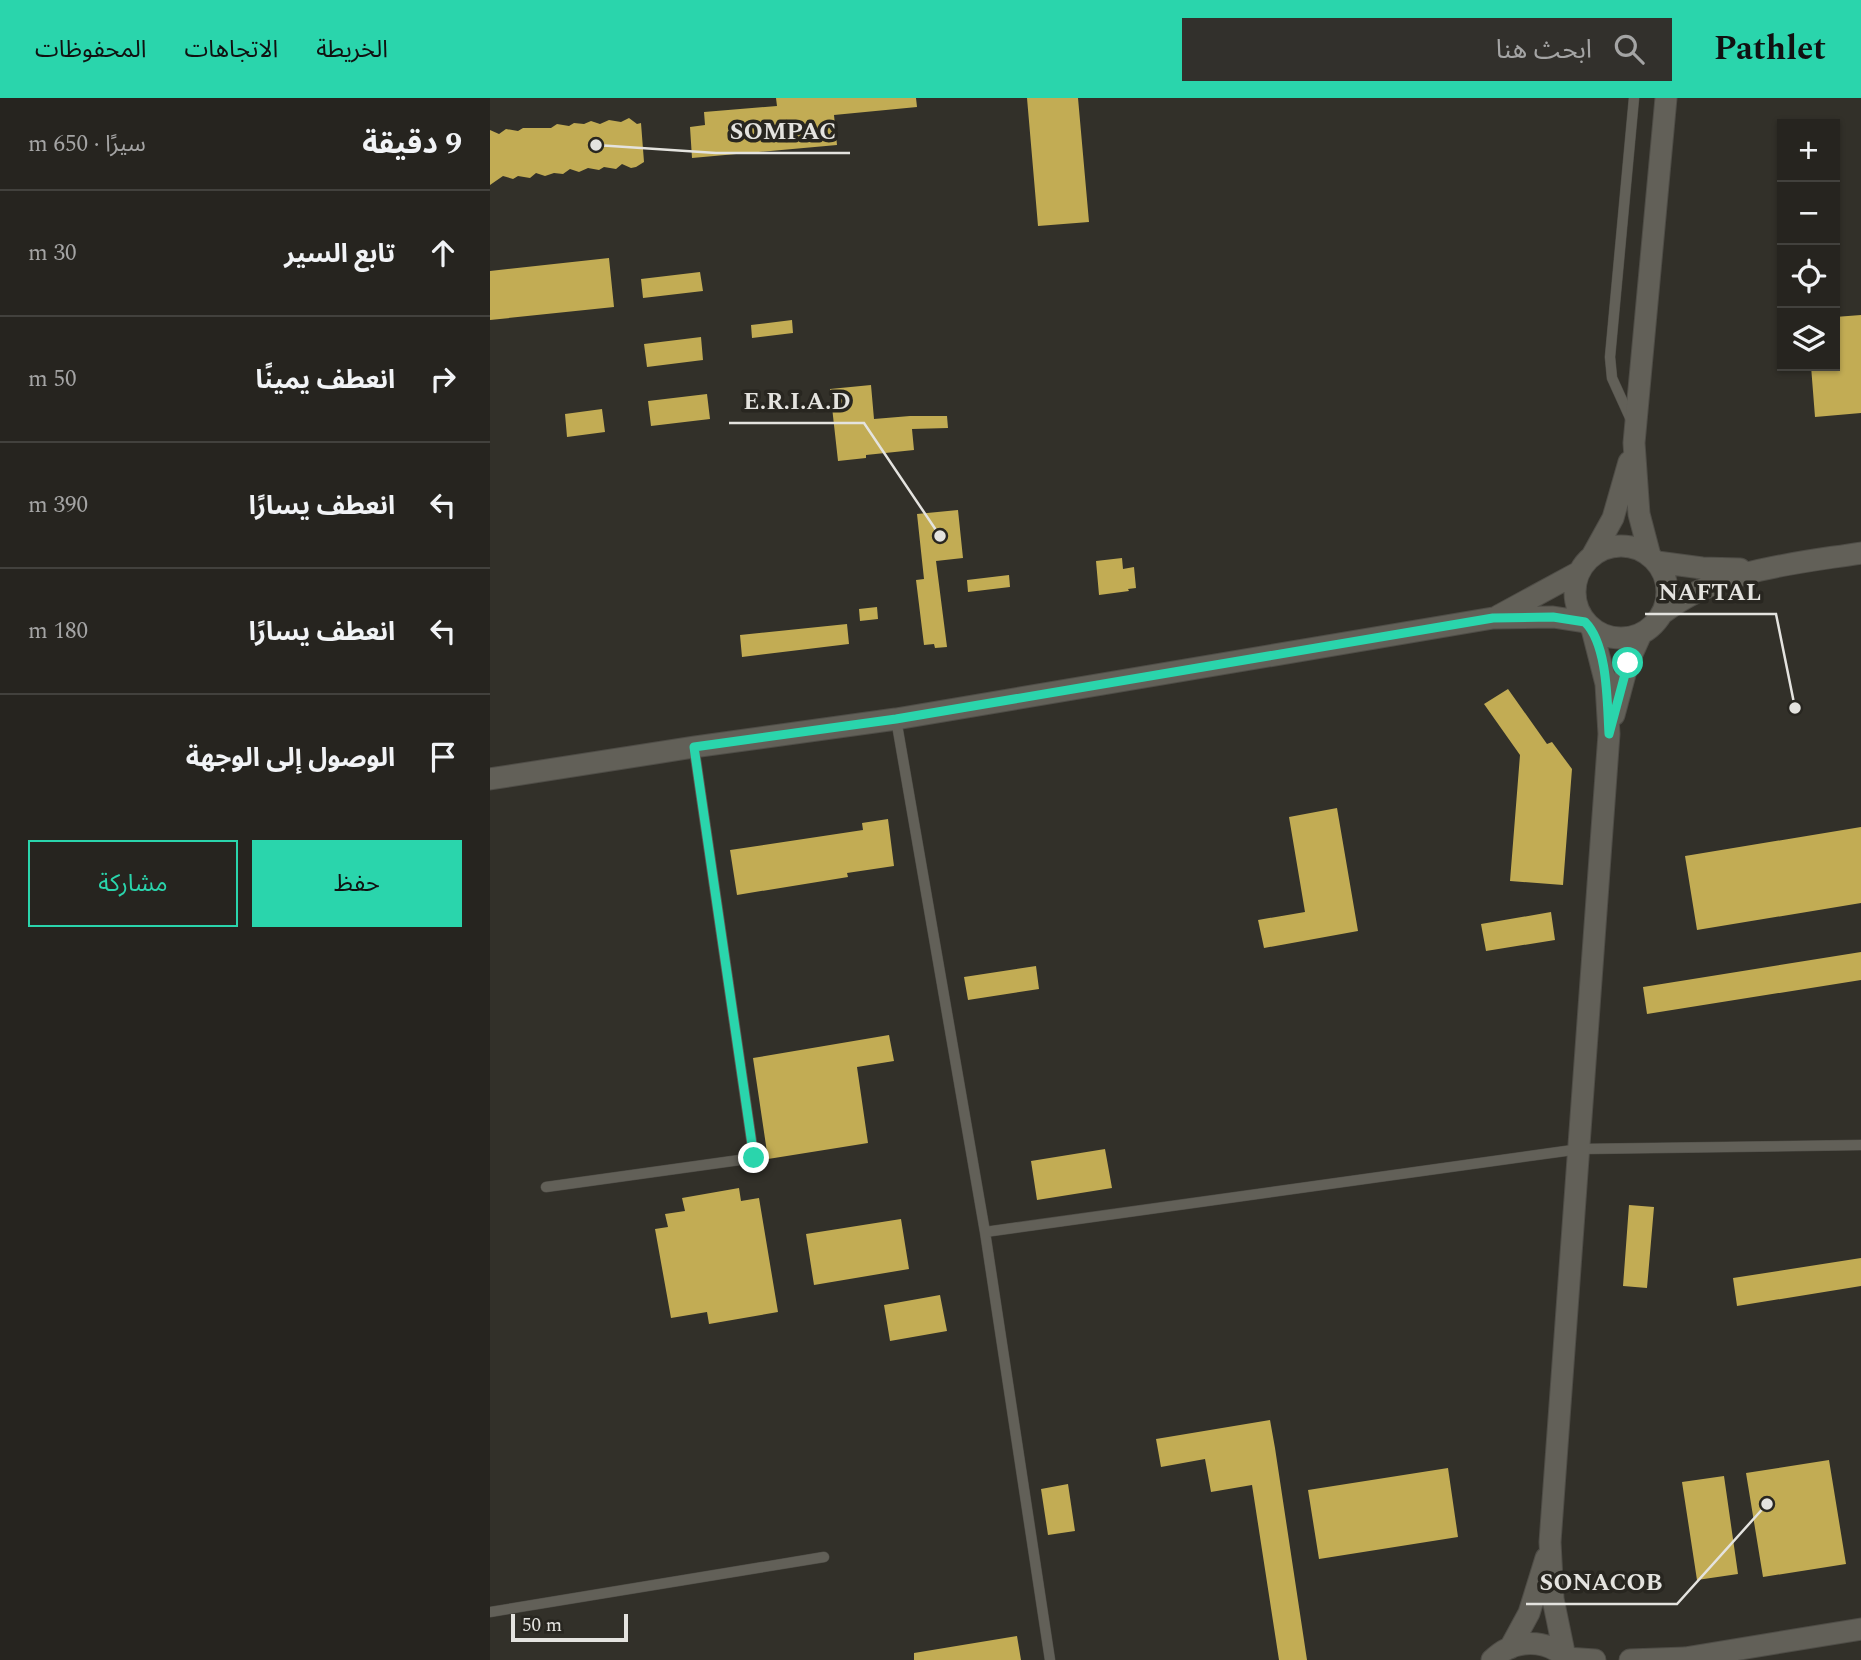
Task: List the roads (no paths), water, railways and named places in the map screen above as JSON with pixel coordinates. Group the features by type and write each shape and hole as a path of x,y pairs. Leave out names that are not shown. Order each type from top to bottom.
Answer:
{"street":[{"path":"1567,1658 1553,1599 1550,1542 1609,734 1606,684 1588,625 1579,613 1574,593 1585,564 1613,518 1634,436 1666,98"},
{"path":"490,779 896,719 1493,618 1553,617 1588,625 1611,638 1621,639 1641,634 1650,629 1667,603 1666,581 1653,559 1639,514 1634,436"},
{"path":"1493,618 1610,547 1631,547 1653,559 1702,568 1760,569"},
{"path":"1663,612 1698,590 1760,569 1861,553"},
{"path":"1609,734 1623,678 1641,634"},
{"path":"1501,1654 1529,1613 1550,1542"},
{"path":"1630,1660 1682,1659 1861,1629"},
{"path":"1501,1654 1526,1643 1537,1643 1557,1650 1567,1658 1595,1660"}],"lane":[{"path":"1634,98 1610,357 1612,378 1634,436"},
{"path":"896,719 985,1232 1050,1660"},
{"path":"546,1187 754,1158 694,747"},
{"path":"985,1232 1580,1149 1861,1145"},
{"path":"490,1612 824,1557"}],"place":[{"name":"SOMPAC","path":"596,145"},
{"name":"E.R.I.A.D","path":"940,536"},
{"name":"NAFTAL","path":"1795,708"},
{"name":"SONACOB","path":"1767,1504"}]}
